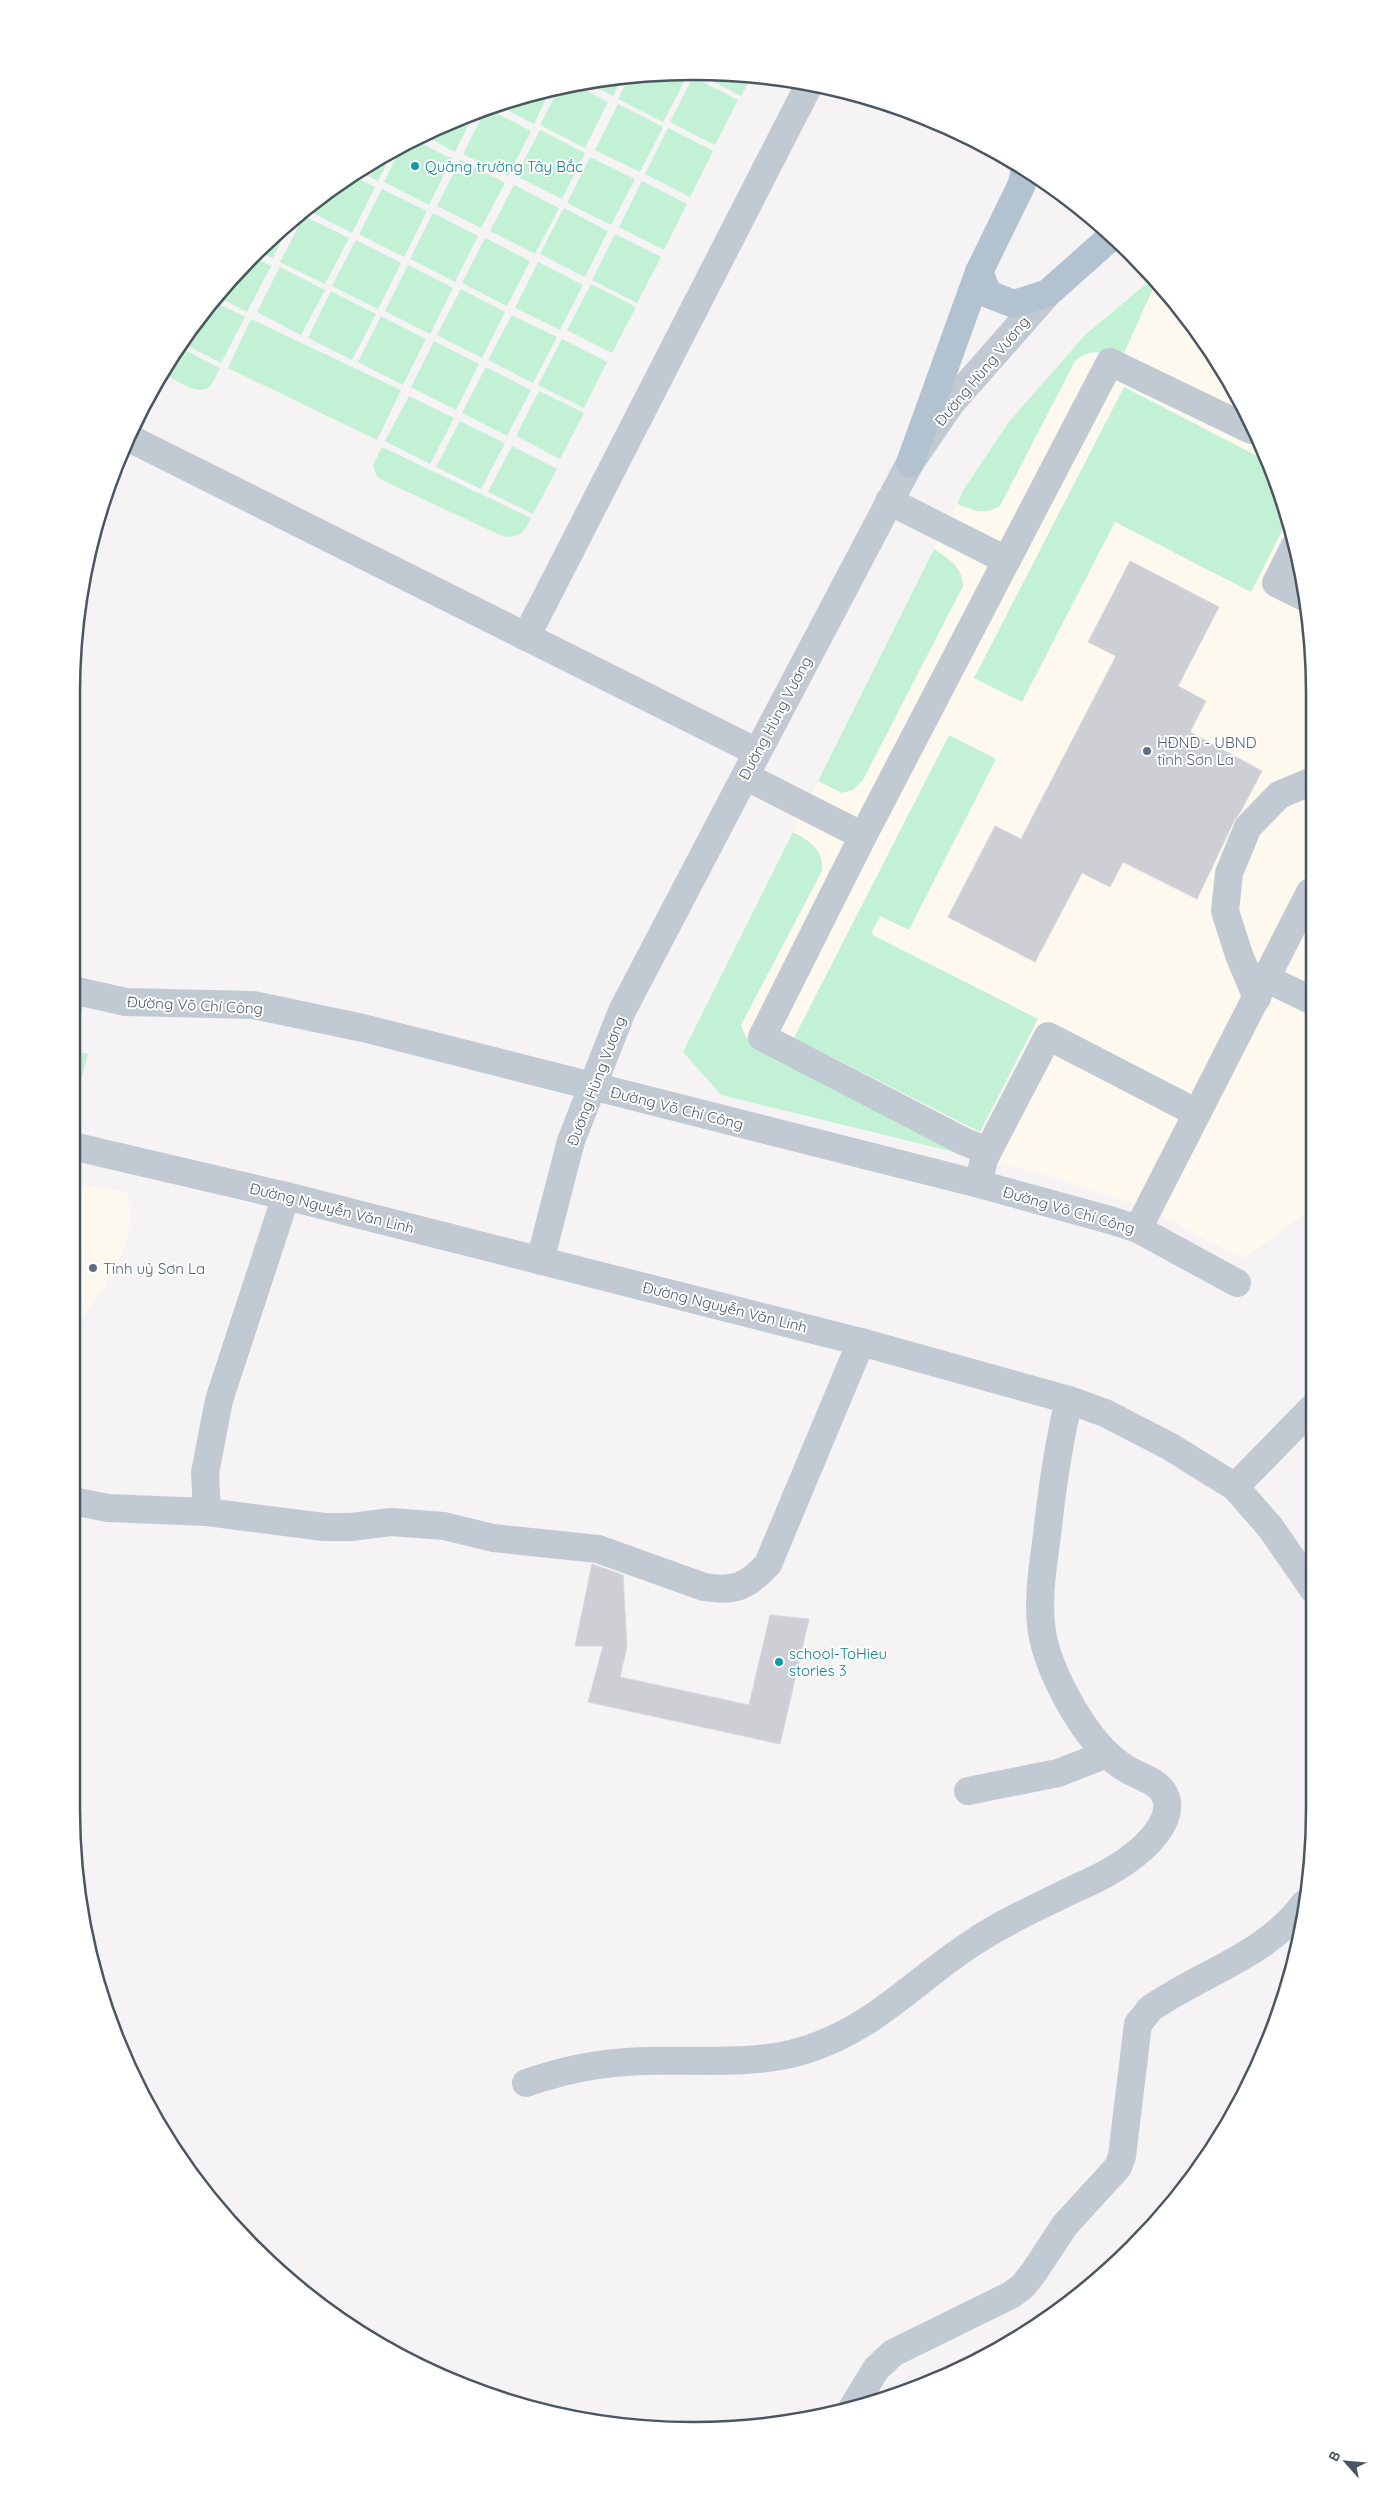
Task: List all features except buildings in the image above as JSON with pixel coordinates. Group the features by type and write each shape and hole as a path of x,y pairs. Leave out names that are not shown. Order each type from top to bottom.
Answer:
{"main road":[{"path":"910,463 979,272 1022,184 1023,176"},
{"name":"Đường Hùng Vương","path":"1048,293 1106,241"},
{"path":"979,272 988,294 1014,304 1048,293"}],"street":[{"path":"526,637 806,91"},
{"name":"Đường Hùng Vương","path":"540,1261 571,1141 622,1011 757,752 910,463 951,404 1048,293"},
{"path":"988,1151 965,1142 762,1037 862,836 1110,362 1245,427"},
{"path":"135,441 757,752"},
{"path":"889,501 1006,560"},
{"path":"1290,555 1276,583 1298,594"},
{"path":"745,776 862,836"},
{"path":"1306,784 1279,795 1248,827 1229,873 1225,911 1239,955 1262,988 1306,999"},
{"path":"1138,1229 1306,900"},
{"name":"Đường Võ Chí Công","path":"80,992 126,1002 254,1005 363,1028 979,1184 1138,1229 1237,1283"},
{"path":"979,1184 984,1159 1048,1036 1198,1113"},
{"name":"Đường Nguyễn Văn Linh","path":"80,1148 286,1196 861,1342 1069,1400 1105,1413 1161,1442 1234,1487 1270,1527 1306,1579"},
{"path":"207,1512 205,1473 219,1400 286,1196"},
{"path":"80,1503 108,1508 207,1512 324,1527 415,1523 493,1538 598,1549 704,1588 734,1589 753,1580 768,1564 861,1342"},
{"path":"526,2083 569,2068 600,2064 745,2060 800,2051 842,2036 874,2018 977,1940 1015,1917 1106,1874 1130,1859 1146,1845 1160,1828 1167,1801 1160,1788 1119,1764 1095,1741 1061,1684 1047,1651 1041,1626 1041,1585 1057,1450 1069,1400"},
{"path":"1234,1487 1306,1414"},
{"path":"968,1791 1058,1773 1107,1754"},
{"path":"858,2399 876,2369 893,2353 1011,2295 1023,2286 1065,2225 1118,2167 1122,2156 1138,2024 1150,2009 1264,1944 1296,1915"}],"shaded area":[{"path":"1148,283 1179,320 1203,352 1224,387 1243,422 1259,458 1285,534 1301,613 1306,693 1306,1213 1243,1259 1148,1209 1045,1175 721,1095 683,1052 964,489 1008,423 1086,334"},
{"name":"Tỉnh uỷ Sơn La","path":"80,1184 128,1192 131,1221 124,1249 105,1287 80,1322"}],"green space":[{"path":"685,80 663,122 618,99 626,84"},
{"path":"691,80 699,80 738,100 715,145 670,122"},
{"path":"711,80 748,83 741,96"},
{"path":"619,84 613,96 597,88"},
{"path":"585,90 608,102 585,148 540,125 555,96"},
{"path":"547,98 534,124 507,110"},
{"path":"618,104 663,127 640,172 595,150"},
{"path":"496,113 531,131 508,176 463,154 481,119"},
{"path":"470,123 455,152 431,139"},
{"path":"668,128 713,151 690,197 645,174"},
{"path":"540,130 585,153 562,199 516,176"},
{"path":"421,143 452,159 429,205 384,182 396,157"},
{"path":"590,157 635,179 611,225 567,203"},
{"path":"460,160 505,183 481,228 437,206"},
{"path":"388,162 378,181 366,175"},
{"path":"359,179 375,187 352,233 313,213"},
{"path":"642,181 687,204 664,250 619,227"},
{"path":"514,185 559,208 535,254 490,231"},
{"path":"382,189 427,211 404,257 359,234"},
{"path":"564,208 608,231 585,277 540,254"},
{"path":"433,213 478,236 455,282 410,259"},
{"path":"307,217 349,238 325,284 280,262 300,223"},
{"path":"615,234 661,257 637,303 592,280"},
{"path":"283,238 273,258 265,255"},
{"path":"485,238 530,261 507,306 462,283"},
{"path":"356,240 401,263 378,309 332,286"},
{"path":"260,260 271,266 247,312 223,300"},
{"path":"538,262 583,285 560,330 515,308"},
{"path":"408,265 453,288 430,334 385,311"},
{"path":"280,267 325,290 301,335 257,312"},
{"path":"1148,283 1153,288 1121,360 1103,353 1092,352 1075,361 1000,506 984,511 973,510 957,504 964,489 1008,423 1086,334"},
{"path":"591,284 636,307 612,353 567,330"},
{"path":"461,289 505,312 482,358 437,335"},
{"path":"331,291 376,314 352,360 308,338"},
{"path":"220,304 245,317 221,363 188,346"},
{"path":"512,315 557,337 533,383 488,360"},
{"path":"381,316 426,339 403,385 358,362"},
{"path":"251,319 401,390 377,440 228,368"},
{"path":"562,339 607,362 584,408 538,385"},
{"path":"434,341 479,364 456,410 411,387"},
{"path":"185,350 220,368 210,386 205,389 199,390 168,376"},
{"path":"486,367 531,390 507,436 462,413"},
{"path":"1124,387 1258,457 1283,528 1251,592 1115,522 1022,702 974,678"},
{"path":"539,391 584,413 560,459 516,436"},
{"path":"409,396 454,418 430,464 385,441"},
{"path":"460,421 505,443 481,489 436,467"},
{"path":"512,446 557,469 533,514 488,492"},
{"path":"382,447 531,518 523,531 517,536 502,536 382,480 376,475 373,465"},
{"path":"934,549 958,568 963,586 863,780 853,790 842,793 818,781"},
{"path":"949,735 996,759 909,930 880,916 871,934 1038,1019 980,1132 794,1038"},
{"path":"793,832 815,847 821,857 822,871 741,1025 746,1037 963,1147 966,1155 721,1095 683,1052"},
{"path":"80,1005 83,1006 80,1021"},
{"path":"80,1052 88,1054 80,1084"}],"place":[{"name":"Quảng trường Tây Bắc","path":"415,166"},
{"name":"HĐND - UBND tỉnh Sơn La","path":"1147,751"},
{"name":"Tỉnh uỷ Sơn La","path":"93,1268"},
{"name":"school-ToHieu stories 3","path":"779,1662"}]}
